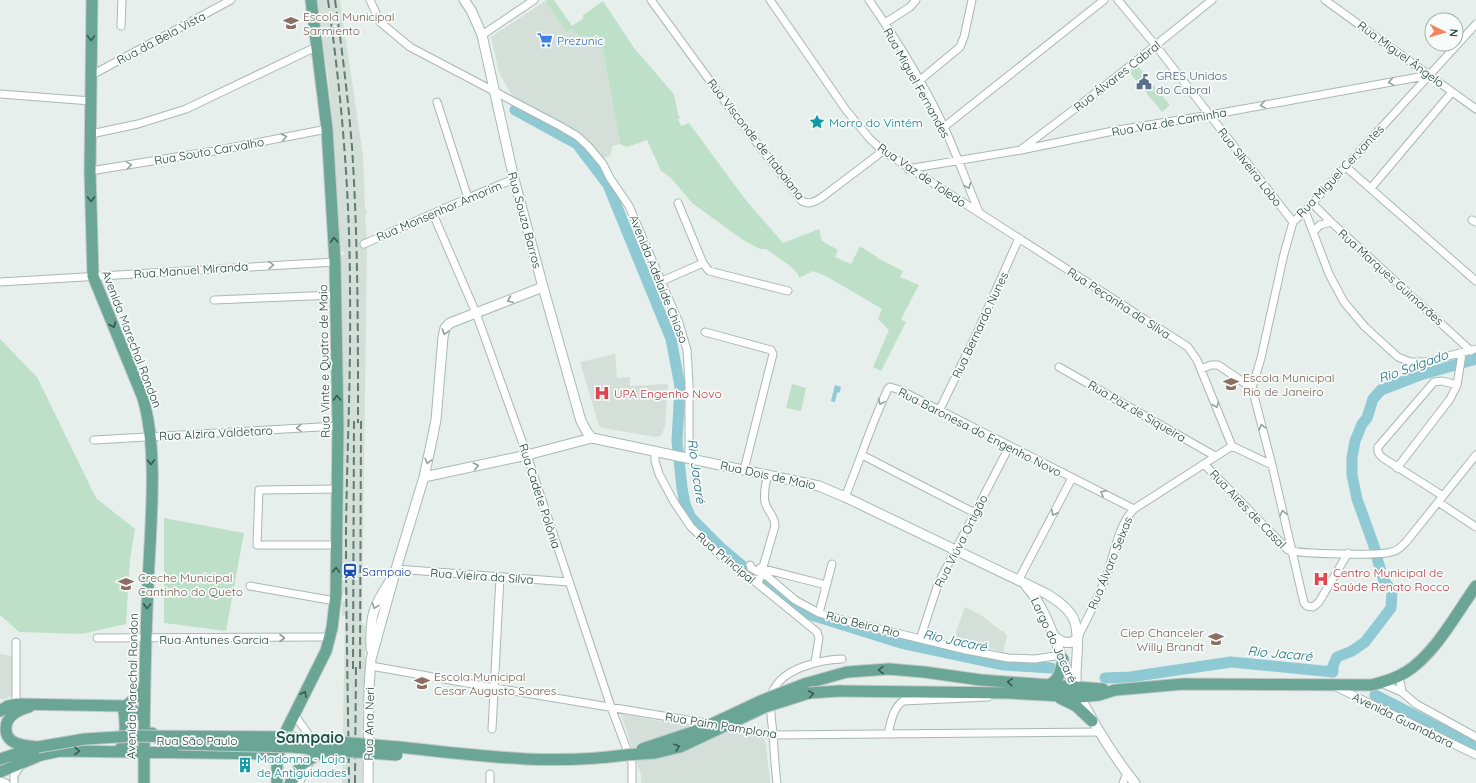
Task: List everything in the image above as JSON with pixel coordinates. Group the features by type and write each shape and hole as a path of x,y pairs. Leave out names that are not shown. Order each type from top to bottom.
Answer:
{"main road":[{"name":"Avenida Marechal Rondon","path":"92,0 90,76 92,276 144,398 149,418 152,476 145,639 144,783"},
{"name":"Rua Vinte e Quatro de Maio","path":"277,783 278,754 281,742 326,651 330,637 335,601 338,426 335,262 327,129 318,46 311,0"},
{"name":"Rua Souza Barros","path":"464,0 471,10 482,35 514,179 543,287 581,421 586,432 592,438"},
{"name":"Rua Ana Neri","path":"368,783 371,626 374,608 380,595 396,571 424,477 436,420 444,332 447,325 450,323 543,287"},
{"name":"Rua Dois de Maio","path":"424,477 527,456 592,438 819,486 845,497 1021,583"},
{"name":"Largo do Jacaré","path":"1021,583 1045,593 1062,605 1072,615 1077,628 1078,637 1078,692"},
{"name":"Largo do Jacaré","path":"1021,583 1036,598 1054,635 1078,692"},
{"path":"625,755 699,730 763,700 804,684 847,672 889,669 924,672 1050,690 1098,695 1115,690 1195,683 1332,685 1376,684 1399,676 1413,667 1428,652 1476,586"},
{"path":"1044,614 1046,609 1052,603 1062,605"},
{"path":"1054,635 1059,640 1069,643 1078,637"},
{"path":"1050,690 1059,676 1062,657"},
{"path":"124,706 133,700 145,685"},
{"path":"0,759 37,747 85,739 142,736 280,737 425,755 448,752 519,759 585,760 655,753 680,747 766,707 809,693 839,691 1008,693 1050,690 1072,703 1092,720"},
{"path":"1078,692 1099,732 1135,783"},
{"path":"0,711 8,706 16,704 124,706 144,719 148,729 157,738 168,744 398,751"},
{"path":"37,747 13,742 8,738 6,724 15,713 38,704"},
{"path":"119,752 124,741 125,734 124,706"},
{"path":"290,783 302,764 329,750"},
{"name":"Rua São Paulo","path":"0,772 41,755 60,751 278,754"}],"street":[{"path":"121,26 122,0"},
{"name":"Rua da Bela Vista","path":"90,76 231,0"},
{"name":"Avenida Adelaide Chioso","path":"370,0 380,22 410,47 578,136 603,164 610,178 629,206 679,323 686,350 689,383 686,457"},
{"path":"482,35 534,0"},
{"name":"Rua Visconde de Itabaiana","path":"651,0 729,107 805,203 813,202 821,198 883,151"},
{"name":"Rua Vaz de Toledo","path":"770,0 861,130 883,151 979,213"},
{"name":"Rua Miguel Fernandes","path":"869,0 885,23 944,127 979,213"},
{"path":"885,23 910,7 916,0"},
{"path":"919,81 960,47 964,37 972,0"},
{"path":"944,127 1104,0"},
{"name":"Rua Silveira Lobo","path":"1118,0 1156,46 1293,222"},
{"name":"Rua Álvares Cabral","path":"1021,150 1156,46 1212,0"},
{"name":"Rua Miguel Ângelo","path":"1325,0 1476,109"},
{"name":"Rua Miguel Cervantes","path":"1252,388 1261,358 1293,222 1346,167 1476,24"},
{"path":"91,134 145,122 186,109 318,46"},
{"name":"Rua Vaz de Caminha","path":"908,168 1021,150 1118,130 1430,75"},
{"path":"1371,188 1452,92"},
{"path":"0,94 91,101"},
{"path":"437,102 468,198"},
{"name":"Rua Souto Carvalho","path":"90,171 214,151 327,129"},
{"path":"1346,167 1476,280"},
{"name":"Rua Monsenhor Amorim","path":"364,244 514,179"},
{"path":"678,203 706,268 712,272 788,291"},
{"name":"Rua Marques Guimarães","path":"1312,203 1331,222 1474,350"},
{"path":"1305,211 1329,274 1344,302 1365,327 1398,357 1410,362 1425,362 1474,350"},
{"name":"Rua Peçanha da Silva","path":"979,213 1188,347 1195,355 1232,446"},
{"name":"Rua Cadete Polônia","path":"433,214 476,313 527,456 611,707 632,763 632,783"},
{"path":"1313,232 1320,225 1331,222"},
{"name":"Rua Bernardo Nunes","path":"939,411 973,342 1019,238"},
{"name":"Rua Manuel Miranda","path":"0,282 335,262"},
{"path":"662,281 703,263"},
{"path":"214,300 336,295"},
{"path":"705,332 771,350 773,354 744,470"},
{"path":"1397,468 1450,399 1457,385 1462,354"},
{"path":"1201,369 1211,365 1218,365 1252,388 1272,465 1304,603 1309,607 1316,605 1319,602 1348,554"},
{"name":"Rua Paz de Siqueira","path":"1060,367 1215,456"},
{"path":"1457,385 1442,381 1434,382 1378,447 1377,451 1380,456 1441,499 1476,527"},
{"name":"Rua Baronesa do Engenho Novo","path":"845,497 880,406 888,389 893,387 1134,509"},
{"name":"Rua Alzira Valdetaro","path":"94,440 338,426"},
{"path":"1232,446 1272,465"},
{"name":"Rua Álvaro Seixas","path":"1078,637 1106,578 1122,528 1129,514 1134,509 1232,446"},
{"name":"Rua Viúva Ortigão","path":"920,639 938,584 1009,447"},
{"name":"Rua Principal","path":"655,451 657,470 685,521 721,556 758,583 792,614 817,632 819,638 815,662"},
{"name":"Rua Aires de Casal","path":"1204,464 1282,545 1292,551 1348,554 1390,553 1399,549 1406,542 1476,455"},
{"path":"862,456 975,513"},
{"path":"758,583 775,526 774,516 765,504 764,499 767,476"},
{"path":"1021,583 1072,478"},
{"path":"337,546 257,545 259,490 338,489"},
{"path":"750,565 752,563 762,572 826,585"},
{"path":"819,613 832,564"},
{"name":"Rua Vieira da Silva","path":"396,571 569,582"},
{"name":"Rua Beira Rio","path":"762,572 795,600 819,613 920,639 1008,658 1035,659 1062,657"},
{"path":"492,729 500,577"},
{"path":"250,586 335,601"},
{"name":"Rua Antunes Garcia","path":"97,638 145,639 330,637"},
{"path":"16,642 16,704"},
{"path":"695,721 716,717 772,693 782,679 815,662 842,659"},
{"name":"Rua Paim Pamplona","path":"371,662 495,688 773,735 1099,732"},
{"path":"1399,676 1402,692"},
{"path":"1376,684 1402,692 1416,704 1476,737"},
{"name":"Avenida Guanabara","path":"1332,685 1476,755"},
{"path":"772,693 771,714 777,783"},
{"path":"888,733 894,714 898,706 903,701 982,698 1008,693"},
{"path":"294,714 314,742 315,753 299,783"},
{"path":"14,783 14,775 18,768 26,761"},
{"path":"1123,783 1127,773"},
{"path":"490,774 490,783"},
{"path":"0,781 6,783"}],"shaded area":[{"path":"315,0 340,0 363,156 365,206 367,212 365,217 367,241 362,622 365,627 365,663 362,783 342,783 345,616 342,616 342,602 345,601 345,593 343,593 344,452 341,256 345,254 343,251 340,252 333,130 328,77"},
{"path":"545,1 567,33 572,29 582,37 583,35 598,43 603,50 620,144 612,146 611,155 607,157 604,158 597,155 574,132 512,96 499,72 491,37"},
{"path":"615,354 617,378 630,377 630,386 668,384 665,426 660,436 655,437 599,426 580,362"},
{"path":"965,607 981,615 1003,631 1007,636 1003,652 960,641 956,637 956,632"},
{"path":"0,654 13,656 14,690 11,696 6,699 0,699"},
{"path":"621,714 764,739 766,744 770,783 641,783 641,775"}],"green space":[{"path":"554,0 572,26 584,18 582,16 603,1 634,48 673,93 680,118 678,119 681,126 689,123 745,199 783,243 819,229 822,241 838,250 835,257 851,264 860,246 877,258 903,271 900,277 919,285 901,319 906,322 881,371 873,367 889,330 878,319 882,309 826,276 813,271 799,278 798,274 789,265 766,249 760,249 743,240 692,203 671,178 661,171 647,140 627,147 620,144 603,50 598,43 583,35 582,38 572,29 567,33 545,1"},
{"name":"GRES Unidos do Cabral","path":"1138,66 1170,105 1162,112 1130,73"},
{"path":"0,339 37,377 96,498 135,529 130,559 126,624 82,634 19,632 0,615"},
{"path":"792,384 806,388 801,411 786,408"},
{"path":"164,518 244,533 226,631 164,623"}],"water":[{"path":"835,385 841,387 840,392 837,393 835,402 831,401"}],"waterway":[{"name":"Rio Jacaré","path":"515,110 577,144 608,185 671,339 680,386 677,441 682,488 685,504 690,516 696,523 721,548 775,593 805,613 901,643 1004,665 1051,668"},
{"name":"Rio Salgado","path":"1375,549 1357,499 1352,475 1352,458 1355,441 1362,424 1367,418 1373,399 1381,390 1420,375 1476,359"},
{"name":"Rio Jacaré","path":"1105,678 1130,677 1231,662 1333,672 1333,666 1337,657 1352,651 1365,642 1391,608 1392,591 1384,581 1377,558"},
{"name":"Rio Jacaré","path":"1375,695 1476,747"}],"railway":[{"path":"328,0 341,110 347,184 350,257 350,353 346,531 349,783"},
{"path":"335,0 349,110 354,182 357,285 358,423"},
{"path":"353,669 354,417"},
{"path":"360,669 361,417"},
{"path":"355,783 356,663"}],"place":[{"name":"Escola Municipal Sarmiento","path":"291,23"},
{"name":"Prezunic","path":"545,40"},
{"name":"GRES Unidos do Cabral","path":"1144,82"},
{"name":"Morro do Vintém","path":"817,122"},
{"name":"Escola Municipal Rio de Janeiro","path":"1231,384"},
{"name":"UPA Engenho Novo","path":"602,393"},
{"name":"Sampaio","path":"350,571"},
{"name":"Centro Municipal de Saúde Renato Rocco","path":"1321,579"},
{"name":"Creche Municipal Cantinho do Queto","path":"126,584"},
{"name":"Ciep Chanceler Willy Brandt","path":"1216,639"},
{"name":"Escola Municipal Cesar Augusto Soares","path":"422,683"},
{"name":"Madonna - Loja de Antiguidades","path":"245,765"}],"district":[{"name":"Sampaio","path":"310,737"}]}
